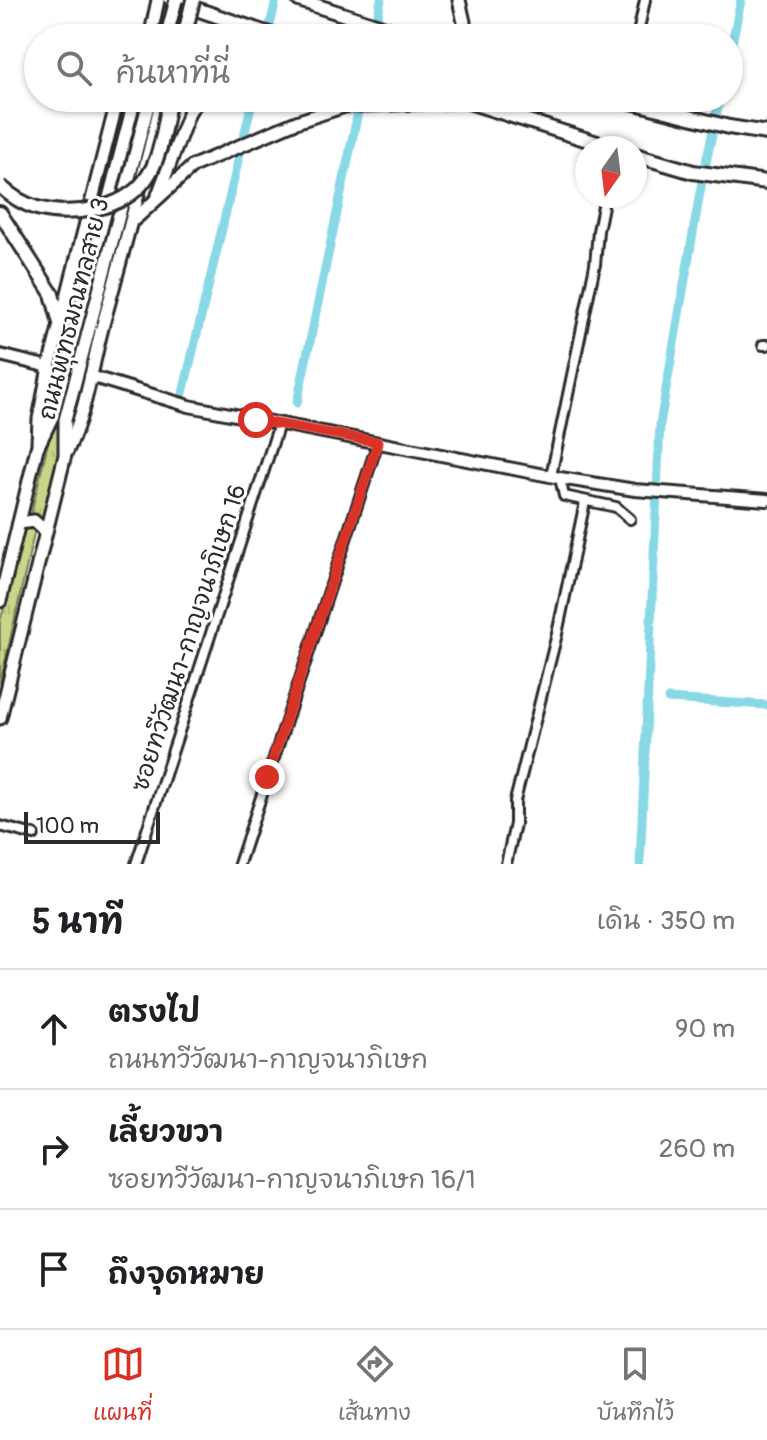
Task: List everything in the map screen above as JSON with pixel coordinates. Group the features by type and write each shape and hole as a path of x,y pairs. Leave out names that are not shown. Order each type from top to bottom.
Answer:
{"main road":[{"path":"153,24 158,0"},
{"path":"167,24 173,0 241,24"},
{"path":"187,24 193,0"},
{"path":"299,0 373,24"},
{"path":"459,0 464,24"},
{"path":"37,448 49,367 114,112"},
{"name":"ถนนพุทธมณฑลสาย 3","path":"0,601 37,448 52,417 131,112"},
{"name":"ถนนพุทธมณฑลสาย 3","path":"0,718 65,455 65,420 146,112"},
{"path":"65,455 80,424 159,112"},
{"path":"0,186 26,204 62,211 102,206 124,197 145,181 155,163 167,112"},
{"path":"156,198 189,112"},
{"path":"132,222 193,166 327,112"},
{"path":"499,112 575,136"},
{"path":"670,112 767,133"},
{"path":"647,158 717,176 767,182"},
{"path":"0,213 52,294 60,323"},
{"path":"19,523 34,521 45,531"}],"street":[{"path":"640,24 645,0"},
{"path":"603,208 556,477 564,496 616,507 630,519"},
{"path":"0,355 49,367"},
{"path":"90,376 164,400 556,477 668,494 767,500"},
{"name":"ซอยทวีวัฒนา-กาญจนาภิเษก 16","path":"136,864 279,424"},
{"path":"239,864 378,442"},
{"path":"506,864 515,824 515,801 557,634 585,502"},
{"path":"0,826 34,835"}],"green space":[{"path":"60,410 61,447 42,518 31,514 52,426"},
{"path":"33,524 35,529 0,684 0,622 26,525"}],"waterway":[{"path":"270,24 276,0"},
{"path":"376,24 381,0"},
{"path":"736,24 741,0"},
{"path":"183,393 250,112"},
{"path":"297,403 358,112"},
{"path":"640,864 660,424 717,112"},
{"path":"668,699 767,705"}],"route":[{"path":"256,420 378,442 267,777"}]}
